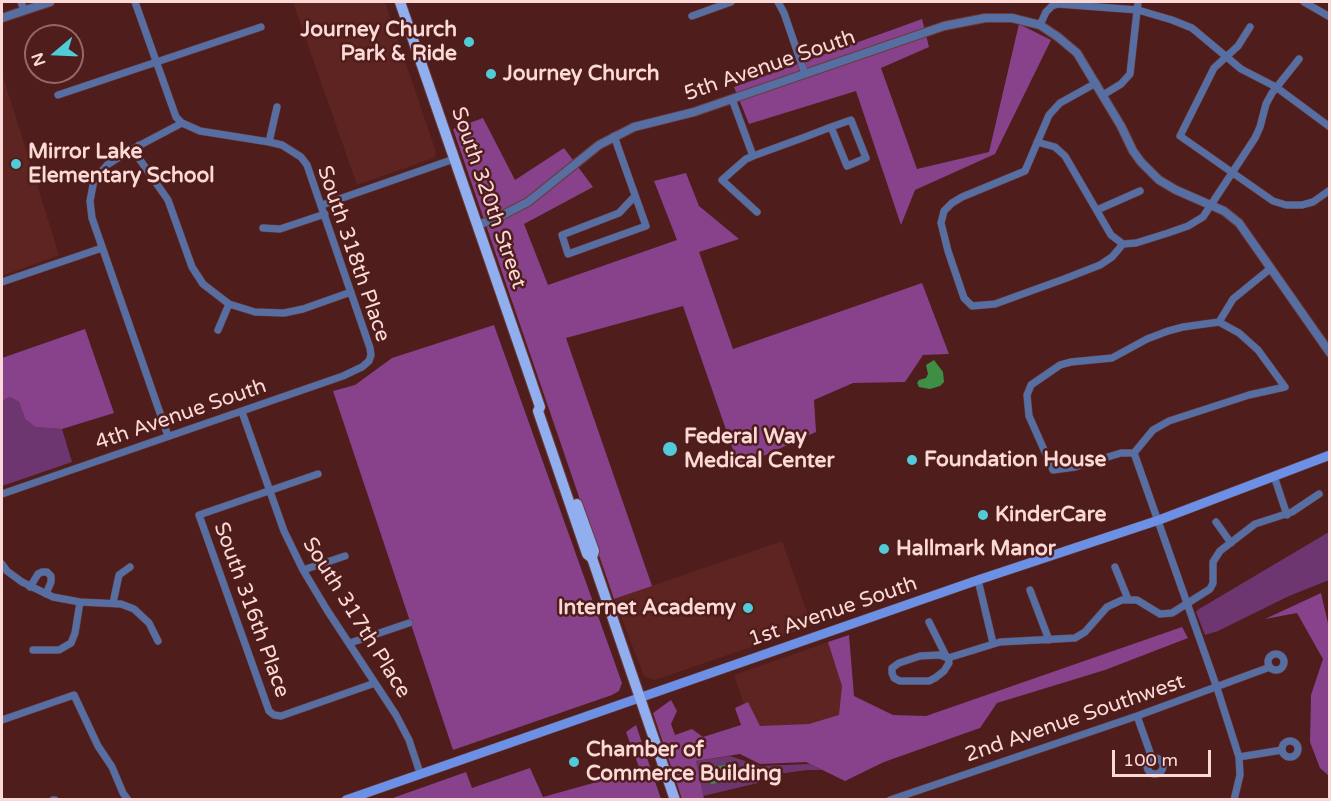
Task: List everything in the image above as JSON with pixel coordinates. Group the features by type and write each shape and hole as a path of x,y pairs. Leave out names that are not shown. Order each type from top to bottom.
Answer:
{"main road":[{"name":"South 320th Street","path":"400,2 540,406 545,411 594,551 592,558 675,800"},
{"name":"1st Avenue South","path":"346,800 978,580 1159,520 1329,455"}],"street":[{"path":"2,18 23,6 50,2"},
{"path":"135,2 176,117 182,123 200,131 270,142 277,107"},
{"path":"692,16 731,2"},
{"path":"778,2 805,74"},
{"path":"1304,2 1329,17"},
{"path":"1040,25 1046,12 1058,4 1138,5 1192,28 1241,69 1276,87 1329,127"},
{"path":"1103,95 1121,84 1130,74 1138,5"},
{"name":"5th Avenue South","path":"477,225 504,215 528,202 599,145 634,127 694,112 925,32 967,21 999,17 1028,20 1058,37 1077,53 1096,82 1133,151 1150,172 1167,185 1228,213 1239,223 1329,353"},
{"path":"58,95 261,27"},
{"path":"1250,27 1238,46 1214,68 1180,136 1273,201 1286,205 1313,202 1329,190"},
{"path":"1037,142 1055,147 1065,156 1111,235 1123,244 1136,243 1188,226 1203,217 1254,138 1260,127 1266,104 1276,87 1299,59"},
{"path":"1096,82 1054,109 1045,122 1028,168 972,192 948,206 941,220 948,251 964,298 972,306 995,304 1091,268 1112,256 1123,244"},
{"path":"732,99 753,156"},
{"path":"757,212 722,180 740,163 753,156 831,127 850,120 866,158 847,165 831,127"},
{"path":"168,436 102,248 90,208 90,193 94,180 107,165 139,145 182,123"},
{"path":"614,136 646,226 568,254 562,235 619,213 635,196"},
{"name":"South 318th Place","path":"270,142 301,157 311,171 371,351 369,361"},
{"path":"139,145 138,157 168,200 192,267 203,284 229,304 255,312 284,313 303,309 351,292"},
{"path":"322,205 454,159"},
{"path":"84,178 94,180"},
{"path":"1097,210 1140,191"},
{"path":"263,228 280,229 325,214"},
{"path":"2,282 102,248"},
{"path":"1219,322 1233,299 1271,268"},
{"path":"218,330 229,304"},
{"path":"1219,322 1239,333 1258,350 1285,387 1249,395 1168,420 1153,430 1134,453 1121,453 1075,467 1053,470 1029,416 1026,395 1031,385 1060,365 1112,358 1158,335 1183,327 1219,322"},
{"name":"4th Avenue South","path":"2,494 351,373 362,368 369,361"},
{"name":"South 317th Place","path":"242,412 284,531 303,570 396,715 409,740 420,773"},
{"path":"1134,453 1239,757 1240,775 1234,800"},
{"path":"270,490 318,474"},
{"path":"1274,476 1287,514"},
{"name":"South 316th Place","path":"270,490 199,514 268,711 274,716 281,716 375,683"},
{"path":"929,622 947,657 949,663 944,671 929,681 900,681 894,678 892,673 894,666 924,655 947,657 993,643 1013,640 1071,639 1081,635 1109,606 1128,599 1138,601 1155,612 1172,613 1210,589 1213,583 1214,560 1218,553 1259,522 1287,514 1319,494"},
{"path":"1216,522 1231,543"},
{"path":"303,570 345,556"},
{"path":"2,564 12,575 46,594 80,602 128,606 145,617 158,641"},
{"path":"113,603 119,575 130,567"},
{"path":"1115,567 1128,599"},
{"path":"30,587 38,574 47,572 52,579 46,594"},
{"path":"978,580 993,643"},
{"path":"1030,590 1049,640"},
{"path":"33,650 59,650 71,643 80,602"},
{"path":"350,642 409,623"},
{"name":"2nd Avenue Southwest","path":"890,800 1217,688 1270,667"},
{"path":"2,720 74,695 98,746 112,767 128,800"},
{"path":"1137,716 1152,758"},
{"path":"1239,757 1282,750"}],"shaded area":[{"path":"293,2 385,2 436,152 434,158 357,185"},
{"path":"922,19 929,47 881,68 917,169 989,152 1019,24 1051,40 995,154 915,190 901,225 856,91 749,124 734,87"},
{"name":"Mirror Lake Elementary School","path":"2,73 59,255 2,276"},
{"path":"483,118 515,180 564,148 593,187 524,224 548,285 677,240 654,181 686,173 699,206 739,239 699,252 733,349 922,283 949,354 923,355 905,382 853,383 814,400 816,432 739,467 683,306 566,338 652,586 614,599 453,129"},
{"path":"494,325 622,683 619,691 612,695 453,750 333,391 355,385 392,358"},
{"path":"85,329 114,413 62,429 35,427 25,419 19,402 10,397 2,401 2,358"},
{"path":"934,360 943,372 944,382 930,389 919,387 917,383 919,380 926,378 928,374 926,365"},
{"path":"10,397 19,402 25,419 35,427 62,429 72,462 2,486 2,401"},
{"path":"1329,532 1329,580 1205,635 1196,612 1199,609"},
{"path":"782,541 812,626 655,680 644,676 614,599"},
{"path":"1321,593 1330,632 1329,776 1320,768 1310,742 1311,695 1323,659 1297,613 1265,619"},
{"path":"1182,627 1188,638 1105,670 997,703 980,728 884,762 845,781 806,762 760,764 740,754 696,761 704,799 682,799 653,713 671,700 677,711 671,724 675,735 692,729 703,737 741,725 735,708 748,702 760,726 809,724 839,715 842,686 828,642 849,635 854,696 893,715 926,716"},
{"path":"828,642 853,715 759,748 734,675"},
{"path":"636,725 661,799 390,799 466,772 472,788 530,768 543,797 640,770 626,732"},
{"path":"730,756 760,766 810,764 822,770 777,774 772,778 758,781 758,783 703,796 696,761"},
{"path":"735,764 740,773 739,779 711,784 708,767"}],"place":[{"name":"Journey Church Park & Ride","path":"469,42"},
{"name":"Journey Church","path":"491,74"},
{"name":"Mirror Lake Elementary School","path":"16,164"},
{"name":"Federal Way Medical Center","path":"670,449"},
{"name":"Foundation House","path":"912,460"},
{"name":"KinderCare","path":"983,515"},
{"name":"Hallmark Manor","path":"884,549"},
{"name":"Internet Academy","path":"748,608"},
{"name":"Chamber of Commerce Building","path":"574,762"}]}
